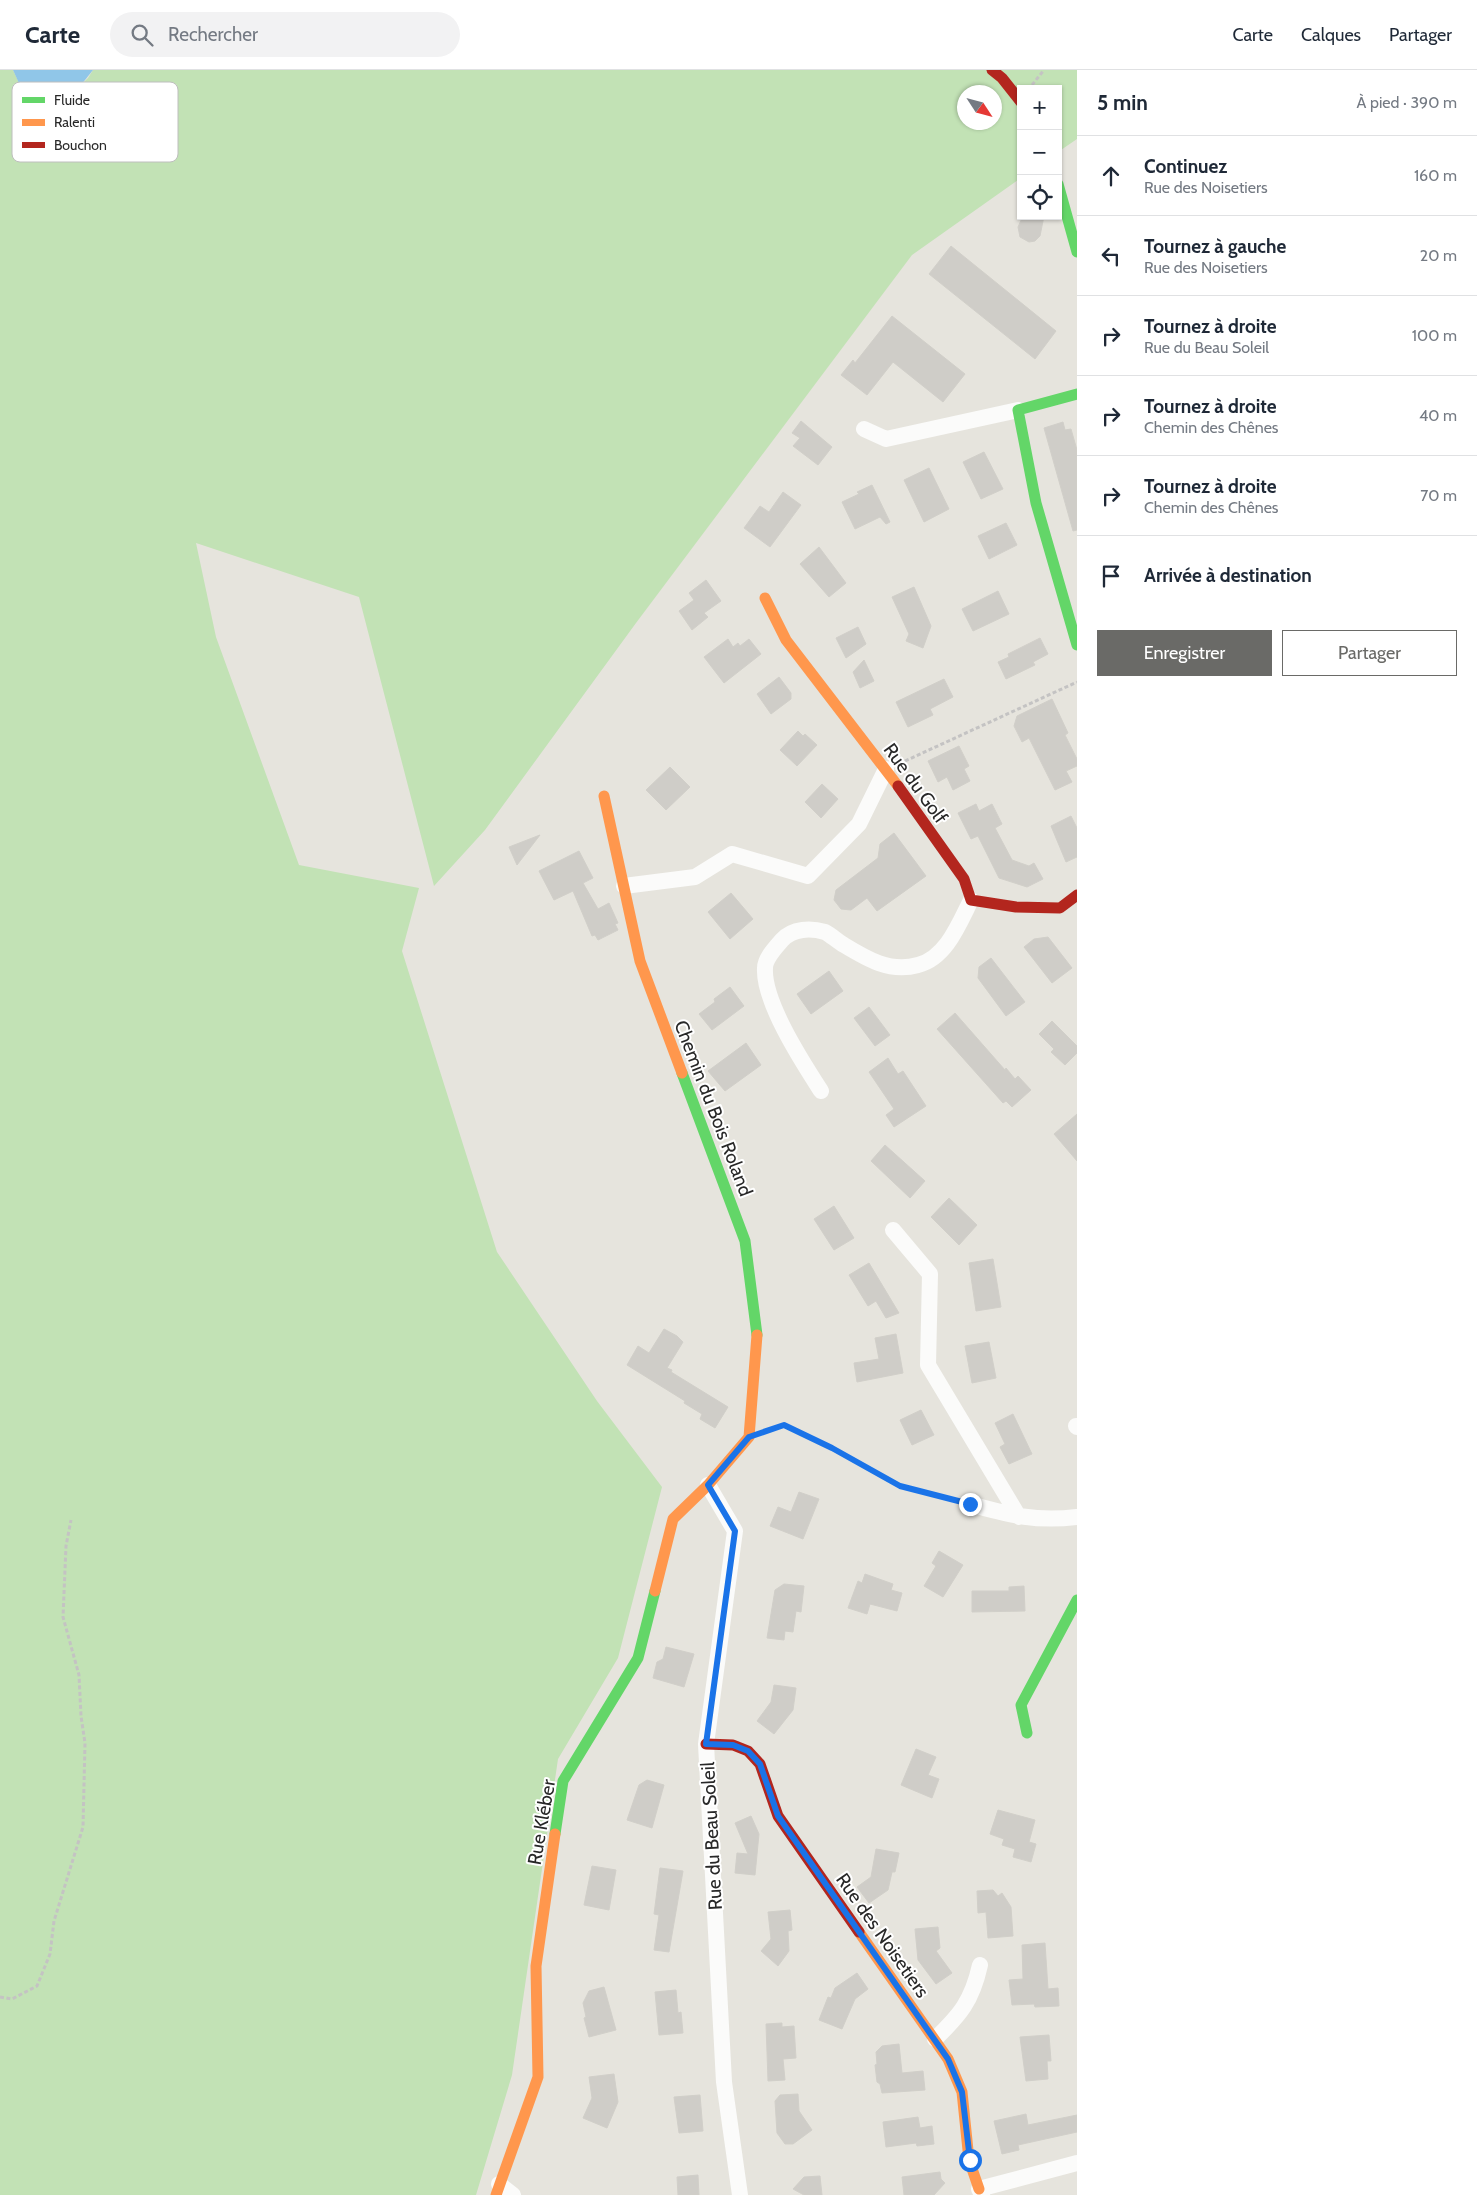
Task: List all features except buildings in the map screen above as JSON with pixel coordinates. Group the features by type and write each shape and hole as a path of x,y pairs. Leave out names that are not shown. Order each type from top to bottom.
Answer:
{"street":[{"path":"992,70 1002,78 1017,97"},
{"path":"1062,198 1077,252"},
{"path":"864,429 886,439 1018,410 1077,394"},
{"path":"1018,410 1036,503 1071,618 1077,645"},
{"name":"Rue du Golf","path":"765,598 786,640 886,769 964,879 971,900"},
{"path":"624,886 695,877 732,854 808,876 858,824 886,769"},
{"name":"Chemin du Bois Roland","path":"604,796 640,961 745,1241 757,1333 749,1437"},
{"path":"821,1091 793,1047 776,1013 766,983 764,967 785,936 803,929 826,933 878,964 899,969 919,965 936,957 955,932 971,900 1016,907 1060,908 1077,895"},
{"path":"893,1230 930,1274 928,1365 1019,1517"},
{"name":"Rue Kléber","path":"497,2189 538,2078 536,1966 563,1781 638,1658 673,1519 708,1485 749,1437"},
{"name":"Rue du Beau Soleil","path":"708,1485 735,1531 706,1744 724,2082 740,2195"},
{"path":"970,1504 1019,1517 1056,1519 1077,1517"},
{"path":"1027,1733 1021,1705 1077,1600"},
{"name":"Rue des Noisetiers","path":"706,1744 733,1745 748,1751 760,1764 778,1816 948,2059 962,2092 970,2160 981,2192"},
{"path":"935,2039 959,2016 975,1988 980,1966"},
{"path":"981,2192 1077,2162"},
{"path":"497,2189 513,2195"}],"path":[{"path":"1031,85 1044,70"},
{"path":"886,769 1077,682"},
{"path":"749,1437 784,1425 832,1448 900,1486 970,1504"},
{"path":"0,1997 12,1999 37,1986 50,1954 54,1921 83,1827 86,1743 81,1716 79,1675 63,1617 66,1546 71,1520"}],"green space":[{"path":"0,70 13,70 19,82 12,82 12,162 178,162 178,82 84,82 93,70 1077,70 1077,139 1062,149 1062,85 1017,85 1017,181 912,255 636,623 485,830 434,886 359,597 196,543 216,637 299,865 419,888 402,951 497,1252 597,1401 662,1487 618,1658 558,1759 512,2075 476,2195 0,2195"}],"water":[{"path":"13,70 93,70 83,82 18,82"}],"traffic: fast":[{"path":"1062,198 1077,252"},
{"path":"1077,394 1018,410 1036,503 1077,645"},
{"path":"682,1073 745,1241 757,1335"},
{"path":"555,1834 563,1781 638,1658 655,1591"},
{"path":"1027,1733 1021,1705 1077,1600"}],"traffic: slow":[{"path":"765,598 786,640 898,786"},
{"path":"604,796 640,961 682,1073"},
{"path":"655,1591 673,1519 708,1485 749,1437 757,1335"},
{"path":"496,2195 538,2077 536,1966 555,1834"},
{"path":"859,1932 948,2059 962,2092 969,2160 979,2189"}],"traffic: jam":[{"path":"992,70 1002,78 1017,97"},
{"path":"898,786 964,879 971,900 1016,907 1060,908 1077,895"},
{"path":"706,1744 733,1745 748,1751 760,1764 778,1816 859,1932"}],"route":[{"path":"970,1504 900,1486 832,1448 784,1425 749,1437 708,1485 735,1531 706,1744 733,1745 748,1751 760,1764 778,1816 948,2059 962,2092 970,2160"}]}
